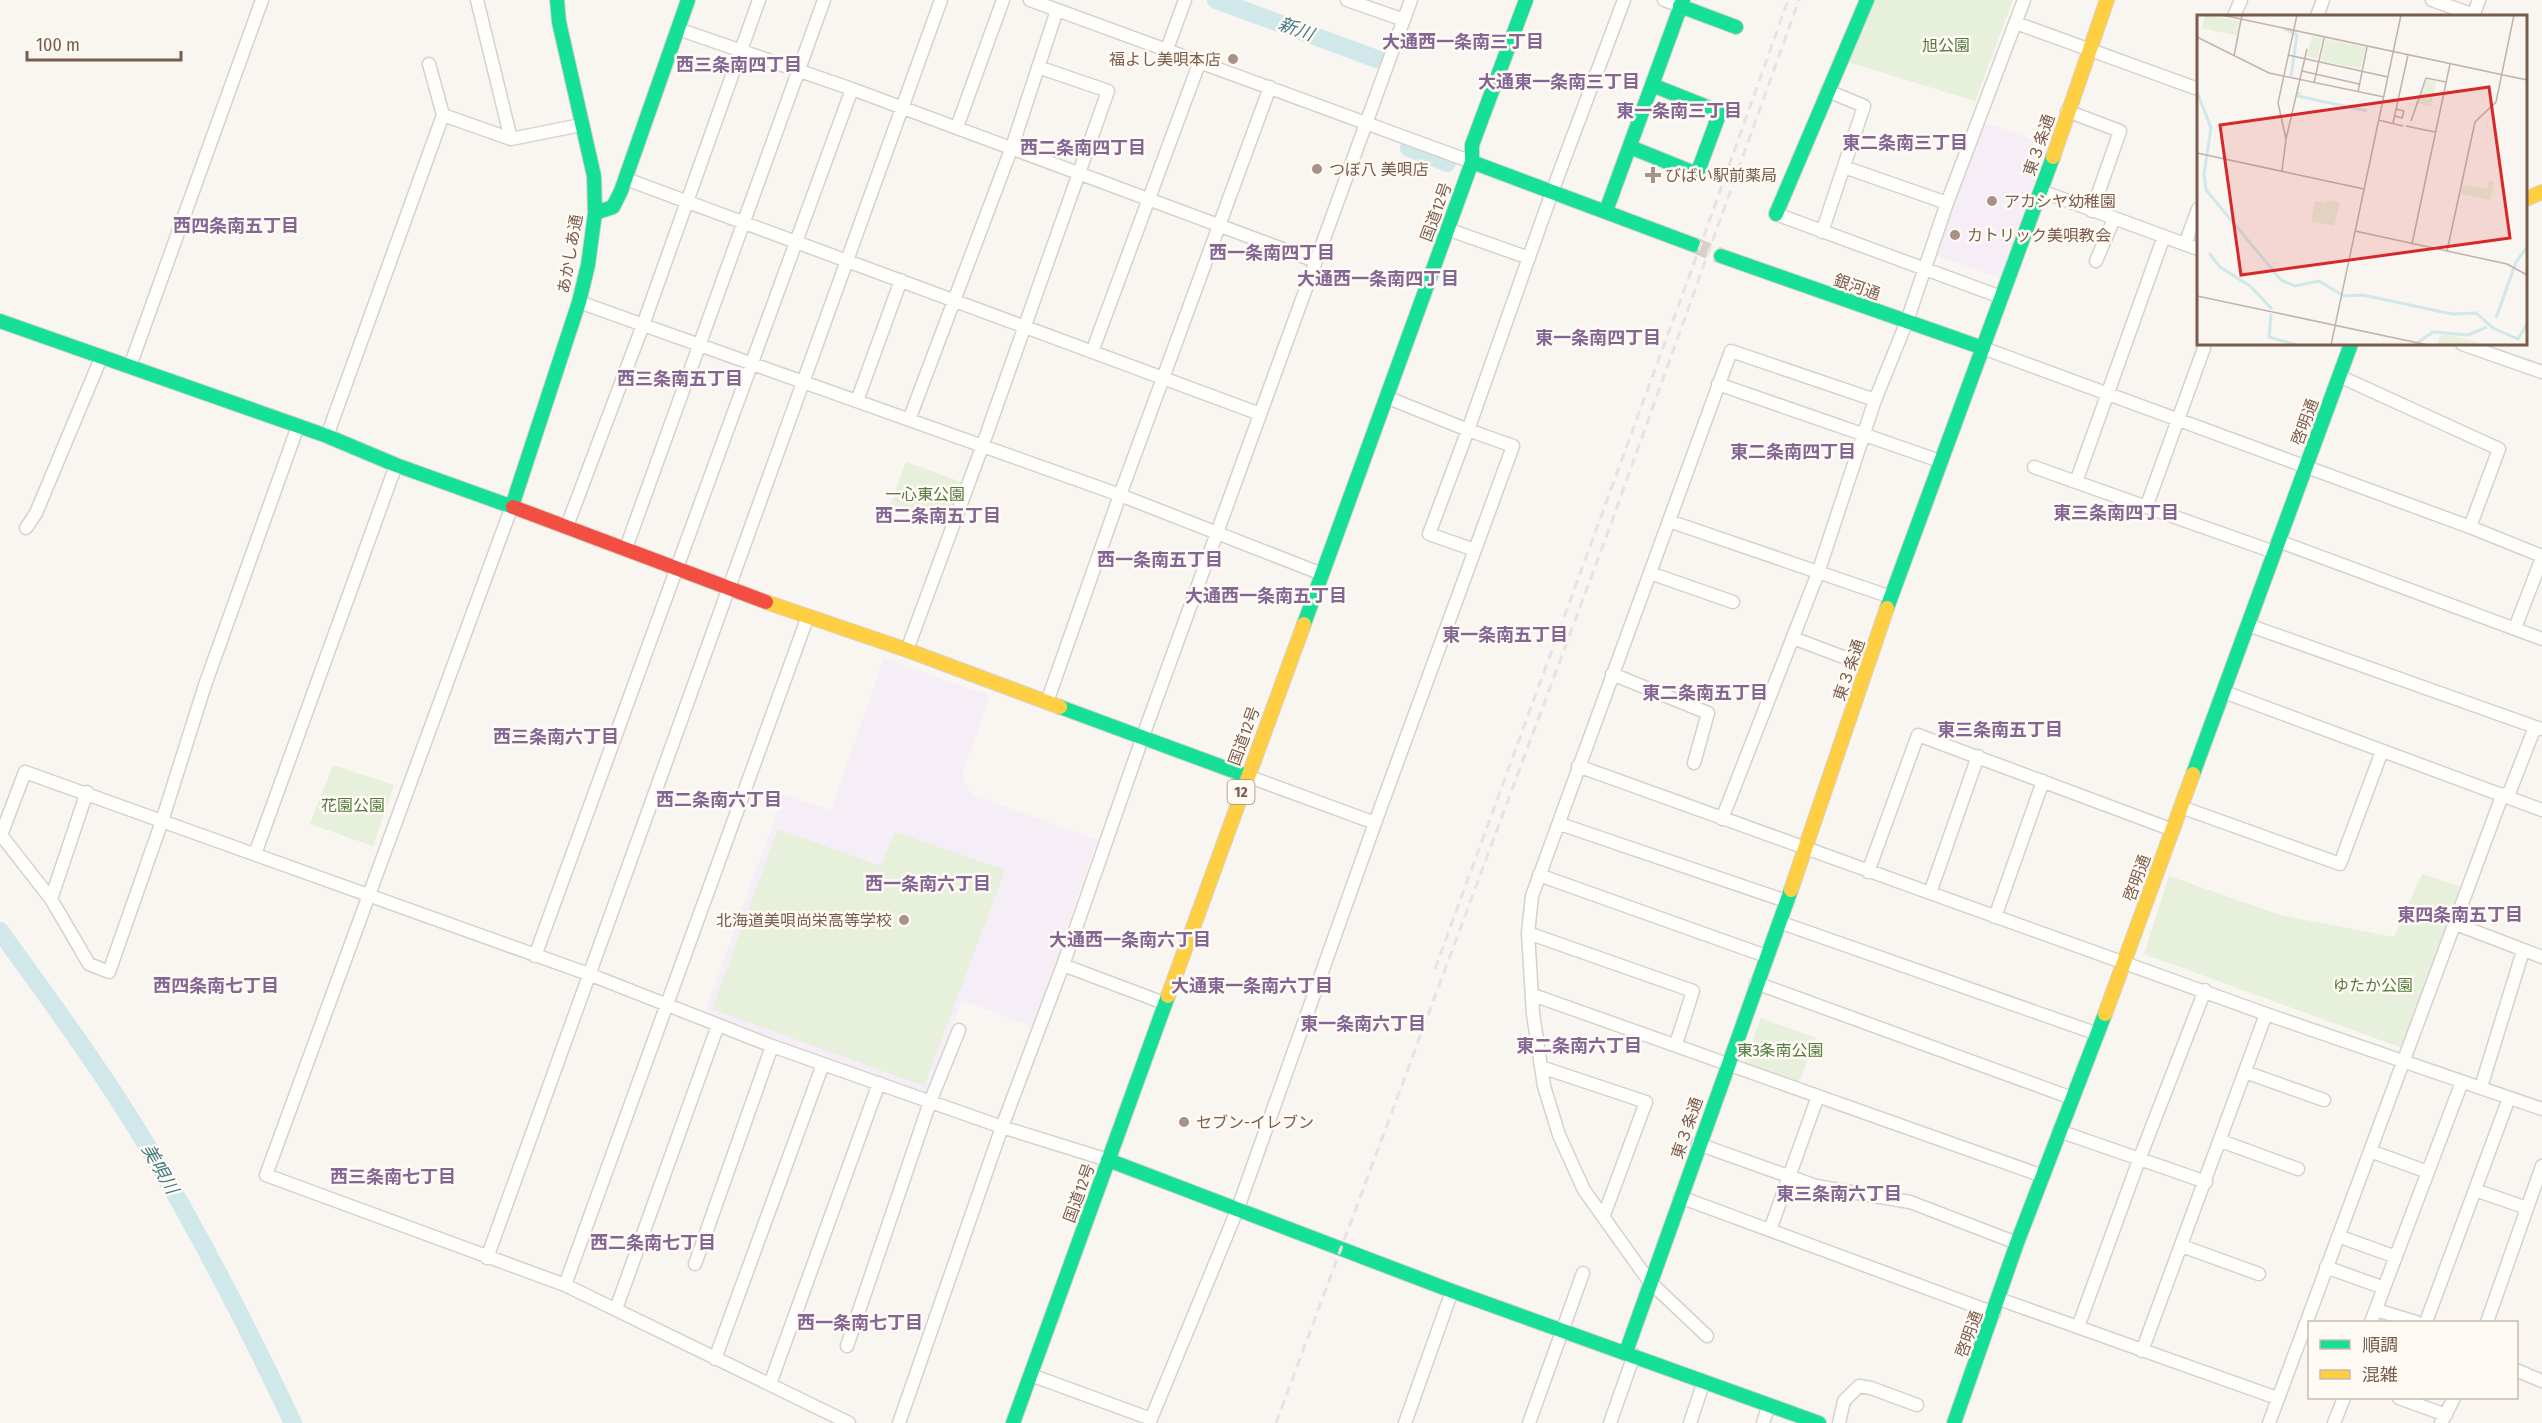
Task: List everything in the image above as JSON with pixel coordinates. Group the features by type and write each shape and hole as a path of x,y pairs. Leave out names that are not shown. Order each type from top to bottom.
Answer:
{"main road":[{"name":"あかしあ通","path":"512,506 579,302 589,257 595,213 594,176 559,22 557,0"},
{"path":"595,213 613,207 626,178 688,0"},
{"name":"国道12号","path":"1013,1423 1472,162 1472,145 1526,0"},
{"name":"国道12号","path":"1472,162 1485,150 1539,0"},
{"path":"1776,214 1867,0"},
{"name":"東３条通","path":"1630,1354 1649,1281 1779,922 1891,597 2041,191 2107,0"},
{"path":"1606,211 1681,3 1736,27"},
{"path":"1630,147 1697,174 1720,112 1652,85"},
{"path":"1472,162 1694,246"},
{"path":"2527,200 2542,192"},
{"name":"銀河通","path":"1721,256 1983,348"},
{"path":"0,321 327,436 396,465 626,548 728,589 907,650 1247,776"},
{"name":"啓明通","path":"1953,1423 2000,1299 2017,1243 2098,1034 2351,345"},
{"path":"1108,1160 1452,1291 1819,1423"}],"street":[{"path":"130,366 262,0"},
{"path":"477,0 511,139"},
{"path":"567,526 643,325 759,0"},
{"path":"626,548 824,0"},
{"path":"487,1258 941,0"},
{"path":"957,127 1003,0"},
{"path":"1030,0 1472,162"},
{"path":"1167,49 1185,0"},
{"path":"1347,0 1404,20"},
{"path":"899,1423 1002,1127 1063,965 1143,736 1411,0"},
{"path":"1475,550 1429,534 1624,0"},
{"path":"1664,0 1681,3"},
{"path":"1722,819 1818,573 1875,400 1907,321 1947,203 2024,0"},
{"path":"2234,15 2241,0"},
{"path":"2317,15 2323,0"},
{"path":"2432,0 2471,15"},
{"path":"2474,15 2479,0"},
{"path":"909,420 1012,147 1057,9"},
{"path":"2016,23 2197,88"},
{"path":"678,29 904,107 1219,227 1315,261"},
{"path":"1092,352 1200,61"},
{"path":"327,436 443,115 429,64"},
{"path":"907,650 1108,92 1038,67"},
{"path":"1047,702 1120,495 1270,87"},
{"path":"535,956 852,89"},
{"path":"1822,231 1864,106 1827,92"},
{"path":"2067,111 2120,131 2092,211"},
{"path":"443,115 511,139 581,125"},
{"path":"1844,167 1947,203"},
{"path":"626,178 1260,414"},
{"path":"2041,191 2197,248"},
{"path":"1776,214 2001,297"},
{"path":"2185,244 2197,214"},
{"path":"2096,261 2114,219"},
{"path":"1447,229 1529,258"},
{"path":"2076,482 2164,237"},
{"path":"857,401 901,280"},
{"path":"579,302 1120,495 1322,574"},
{"path":"2465,345 2542,372"},
{"path":"1983,348 2470,527 2542,557 2515,628"},
{"path":"2147,505 2204,348"},
{"path":"1707,1336 1649,1281 1584,1190 1559,1135 1544,1086 1533,1014 1528,933 1532,896 1731,351 1875,400"},
{"path":"26,528 36,513 101,358"},
{"path":"2339,376 2499,449 2470,527"},
{"path":"1718,384 1940,461"},
{"path":"1030,1375 1150,1421 1238,1208 1375,823 1513,446 1386,397"},
{"path":"298,426 205,685 162,821 109,972 89,964 51,899 1,835 25,772 87,792 162,821 591,975 772,1046 1002,1127 1108,1160"},
{"path":"255,854 396,465"},
{"path":"2034,467 2276,547 2542,639"},
{"path":"512,506 266,1176 565,1285 849,1423"},
{"path":"1669,520 1891,597"},
{"path":"1650,573 1733,602"},
{"path":"565,1285 808,616"},
{"path":"2248,625 2538,728 2510,791 2502,796 2269,1423"},
{"path":"1793,638 1867,666"},
{"path":"1612,674 1708,713 1694,763"},
{"path":"2224,692 2542,810"},
{"path":"1868,872 1918,735 2173,830"},
{"path":"2181,807 2340,864 2382,751"},
{"path":"1930,893 1978,756"},
{"path":"1578,766 1868,872 2205,990 2266,1014 2542,1109"},
{"path":"1247,776 1375,823"},
{"path":"1995,917 2043,781"},
{"path":"51,899 87,792"},
{"path":"1560,824 1786,902"},
{"path":"1539,875 1766,956"},
{"path":"1779,922 2098,1034"},
{"path":"2453,923 2542,957"},
{"path":"1528,933 1693,991 1676,1044"},
{"path":"2481,1087 2523,951"},
{"path":"1063,965 1164,1003"},
{"path":"1756,983 2072,1098"},
{"path":"2078,1327 2139,1160 2205,990"},
{"path":"1533,995 2043,1176"},
{"path":"2142,1351 2266,1014"},
{"path":"616,1309 718,1025"},
{"path":"847,1346 930,1102 959,1030"},
{"path":"695,1264 772,1046"},
{"path":"715,1359 824,1064"},
{"path":"1541,1067 1646,1102 1604,1215"},
{"path":"2246,1072 2324,1100"},
{"path":"2372,1321 2462,1082"},
{"path":"770,1384 879,1083"},
{"path":"1770,1230 1818,1096"},
{"path":"2427,1321 2509,1098"},
{"path":"2059,1131 2206,1182"},
{"path":"2221,1140 2298,1169"},
{"path":"1698,1144 1816,1186 1910,1202 2017,1243"},
{"path":"2370,1151 2428,1172"},
{"path":"2488,1321 2542,1166"},
{"path":"2475,1190 2527,1208"},
{"path":"1680,1197 1994,1313"},
{"path":"2338,1236 2396,1257"},
{"path":"2182,1246 2259,1274"},
{"path":"2326,1267 2384,1288"},
{"path":"1529,1423 1583,1273"},
{"path":"1405,1423 1452,1291"},
{"path":"2000,1299 2277,1398"},
{"path":"2376,1310 2410,1321"},
{"path":"1610,1423 1630,1354"},
{"path":"2518,1370 2542,1381"},
{"path":"1690,1423 1704,1381"},
{"path":"1839,1423 1844,1401 1859,1386 1871,1388 1917,1405"},
{"path":"2334,1423 2344,1399"},
{"path":"2401,1399 2444,1419 2454,1399"},
{"path":"1763,1423 1769,1405"}],"shaded area":[{"name":"アカシヤ幼稚園","path":"1984,122 2050,146 2001,278 1935,255"},
{"name":"北海道美唄尚栄高等学校","path":"884,658 990,696 962,774 971,794 1097,840 1033,1027 962,1000 928,1095 705,1012 783,795 831,810"}],"green space":[{"name":"旭公園","path":"1875,0 2013,0 1975,101 1848,62"},
{"name":"一心東公園","path":"906,462 964,483 947,529 890,505"},
{"name":"花園公園","path":"333,765 394,785 373,846 310,824"},
{"path":"778,829 881,866 895,832 1005,870 924,1086 712,1009"},
{"name":"ゆたか公園","path":"2422,874 2464,888 2402,1048 2144,954 2169,876 2280,915 2394,937"},
{"name":"東3条南公園","path":"1761,1018 1816,1038 1799,1083 1744,1063"}],"waterway":[{"name":"新川","path":"1216,0 1377,59"},
{"name":"新川","path":"1409,148 1447,163"},
{"name":"美唄川","path":"0,931 96,1065 149,1149 224,1284 293,1423"}],"tunnel":[{"path":"1694,245 1721,256"}],"railway":[{"path":"1435,969 1788,0"},
{"path":"1276,1423 1608,532 1799,0"}],"traffic: fast":[{"path":"512,506 579,302 588,265 595,213 594,176 559,22 557,0"},
{"path":"595,213 613,207 621,191 688,0"},
{"path":"1304,624 1472,162 1472,145 1526,0"},
{"path":"1606,211 1683,0"},
{"path":"1776,214 1867,0"},
{"path":"1680,6 1736,27"},
{"path":"1630,147 1697,174 1720,112 1652,85"},
{"path":"1887,608 2053,157"},
{"path":"1472,162 1694,245"},
{"path":"1721,256 1983,348"},
{"path":"0,321 327,436 396,465 513,507"},
{"path":"2193,774 2351,345"},
{"path":"1060,707 1247,776"},
{"path":"1626,1352 1791,890"},
{"path":"1013,1423 1168,996"},
{"path":"1954,1423 2017,1243 2105,1014"},
{"path":"1108,1160 1452,1291 1819,1423"}],"traffic: slow":[{"path":"2053,157 2107,0"},
{"path":"2527,199 2542,192"},
{"path":"766,602 907,650 1060,707"},
{"path":"1791,890 1887,608"},
{"path":"1168,996 1304,624"},
{"path":"2105,1014 2193,774"}],"traffic: jam":[{"path":"513,507 766,602"}],"place":[{"name":"福よし美唄本店","path":"1233,59"},
{"name":"つぼ八 美唄店","path":"1317,169"},
{"name":"びばい駅前薬局","path":"1653,175"},
{"name":"アカシヤ幼稚園","path":"1992,201"},
{"name":"カトリック美唄教会","path":"1955,235"},
{"name":"北海道美唄尚栄高等学校","path":"904,920"},
{"name":"セブン-イレブン","path":"1184,1122"}],"district":[{"name":"大通西一条南三丁目","path":"1463,42"},
{"name":"西三条南四丁目","path":"739,65"},
{"name":"大通東一条南三丁目","path":"1559,82"},
{"name":"東一条南三丁目","path":"1679,111"},
{"name":"東二条南三丁目","path":"1905,143"},
{"name":"西二条南四丁目","path":"1083,148"},
{"name":"西四条南五丁目","path":"236,226"},
{"name":"西一条南四丁目","path":"1272,253"},
{"name":"大通西一条南四丁目","path":"1378,279"},
{"name":"東一条南四丁目","path":"1598,338"},
{"name":"西三条南五丁目","path":"680,379"},
{"name":"東二条南四丁目","path":"1793,452"},
{"name":"東三条南四丁目","path":"2116,513"},
{"name":"西二条南五丁目","path":"938,516"},
{"name":"西一条南五丁目","path":"1160,560"},
{"name":"大通西一条南五丁目","path":"1266,596"},
{"name":"東一条南五丁目","path":"1505,635"},
{"name":"東二条南五丁目","path":"1705,693"},
{"name":"東三条南五丁目","path":"2000,730"},
{"name":"西三条南六丁目","path":"556,737"},
{"name":"西二条南六丁目","path":"719,800"},
{"name":"西一条南六丁目","path":"928,884"},
{"name":"東四条南五丁目","path":"2460,915"},
{"name":"大通西一条南六丁目","path":"1130,940"},
{"name":"西四条南七丁目","path":"216,986"},
{"name":"大通東一条南六丁目","path":"1252,986"},
{"name":"東一条南六丁目","path":"1363,1024"},
{"name":"東二条南六丁目","path":"1579,1046"},
{"name":"西三条南七丁目","path":"393,1177"},
{"name":"東三条南六丁目","path":"1839,1194"},
{"name":"西二条南七丁目","path":"653,1243"},
{"name":"西一条南七丁目","path":"860,1323"}]}
